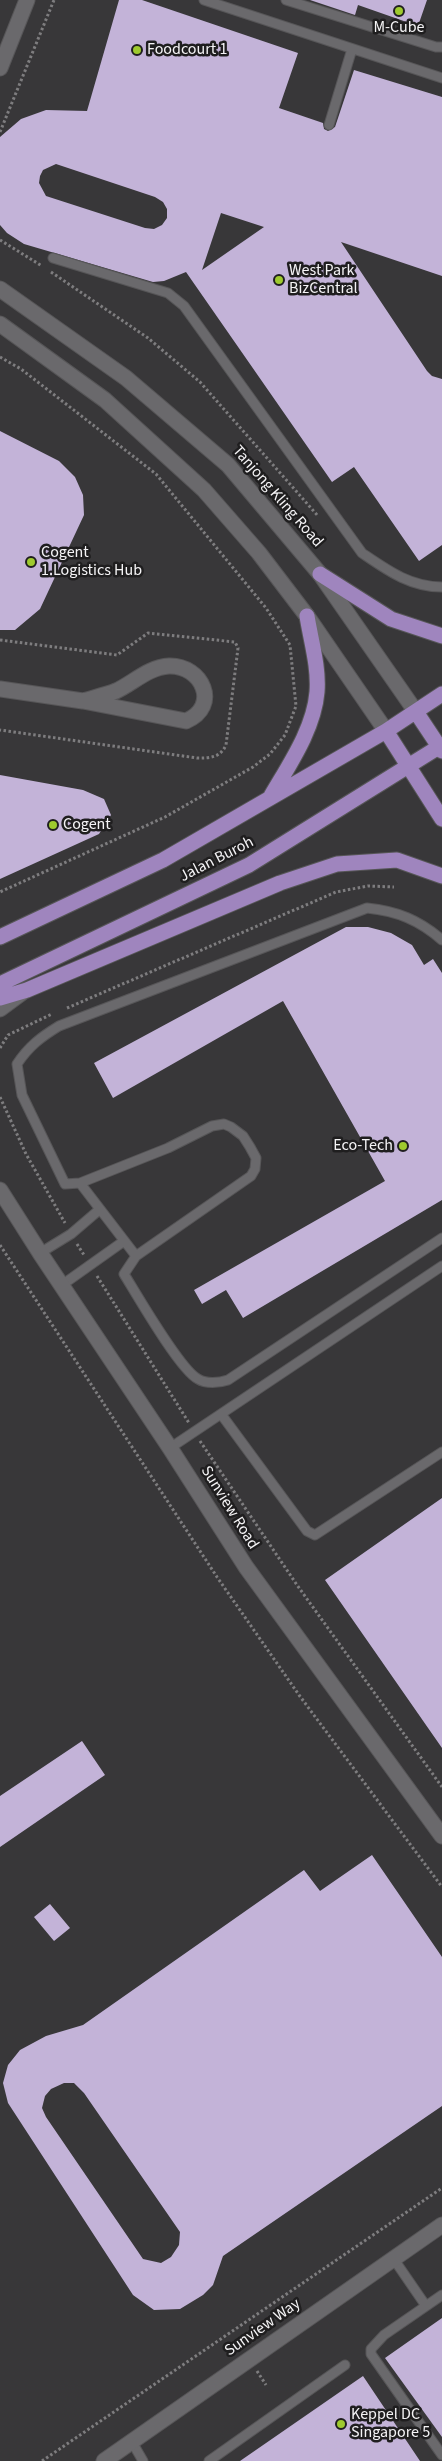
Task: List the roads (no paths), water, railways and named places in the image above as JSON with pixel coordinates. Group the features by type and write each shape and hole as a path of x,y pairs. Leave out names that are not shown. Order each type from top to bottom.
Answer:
{"main road":[{"path":"320,574 391,619 434,635 442,636"},
{"path":"270,798 302,741 317,693 317,672 307,616"},
{"name":"Jalan Buroh","path":"0,937 163,860 386,731 442,694"},
{"path":"416,712 441,748"},
{"path":"386,731 442,818"},
{"name":"Jalan Buroh","path":"0,984 249,865 441,748"},
{"path":"0,998 26,990 280,883 337,864 397,860 442,876"}],"street":[{"path":"0,68 27,0"},
{"name":"Tanjong Kling Road","path":"0,289 126,378 228,465 320,574 416,712"},
{"path":"0,324 105,400 204,490 259,553 307,616 386,731"},
{"path":"0,690 82,701 186,720 194,717 202,708 206,697 202,683 194,674 171,666 158,668 116,691 82,701"},
{"path":"0,1009 26,990"},
{"name":"Sunview Road","path":"0,1190 246,1567 442,1836"},
{"name":"Sunview Way","path":"104,2461 442,2224"}],"lane":[{"path":"204,0 442,78"},
{"path":"286,0 436,47 442,47"},
{"path":"329,125 352,49"},
{"path":"53,258 168,293 175,298 184,306 362,553 398,578 434,587 442,587"},
{"path":"442,940 408,916 389,910 367,908 59,1026 39,1038 17,1064 22,1095 65,1184 80,1183 168,1148 212,1126 224,1124 243,1136 256,1158 255,1169 251,1176 136,1256 124,1274 181,1363 198,1380 215,1383 228,1380 442,1238"},
{"path":"80,1183 136,1256"},
{"path":"40,1253 71,1234 99,1210"},
{"path":"62,1285 124,1241"},
{"path":"170,1448 442,1266"},
{"path":"221,1414 307,1531 315,1535 442,1452"},
{"path":"393,2258 426,2306"},
{"path":"442,2295 384,2335 371,2349 371,2354 442,2455"},
{"path":"209,2461 345,2365"},
{"path":"132,2442 143,2461"}],"place":[{"name":"M-Cube","path":"399,11"},
{"name":"Foodcourt 1","path":"137,50"},
{"name":"West Park BizCentral","path":"279,280"},
{"name":"Cogent 1.Logistics Hub","path":"31,562"},
{"name":"Cogent","path":"53,825"},
{"name":"Eco-Tech","path":"403,1146"},
{"name":"Keppel DC Singapore 5","path":"341,2424"}]}
